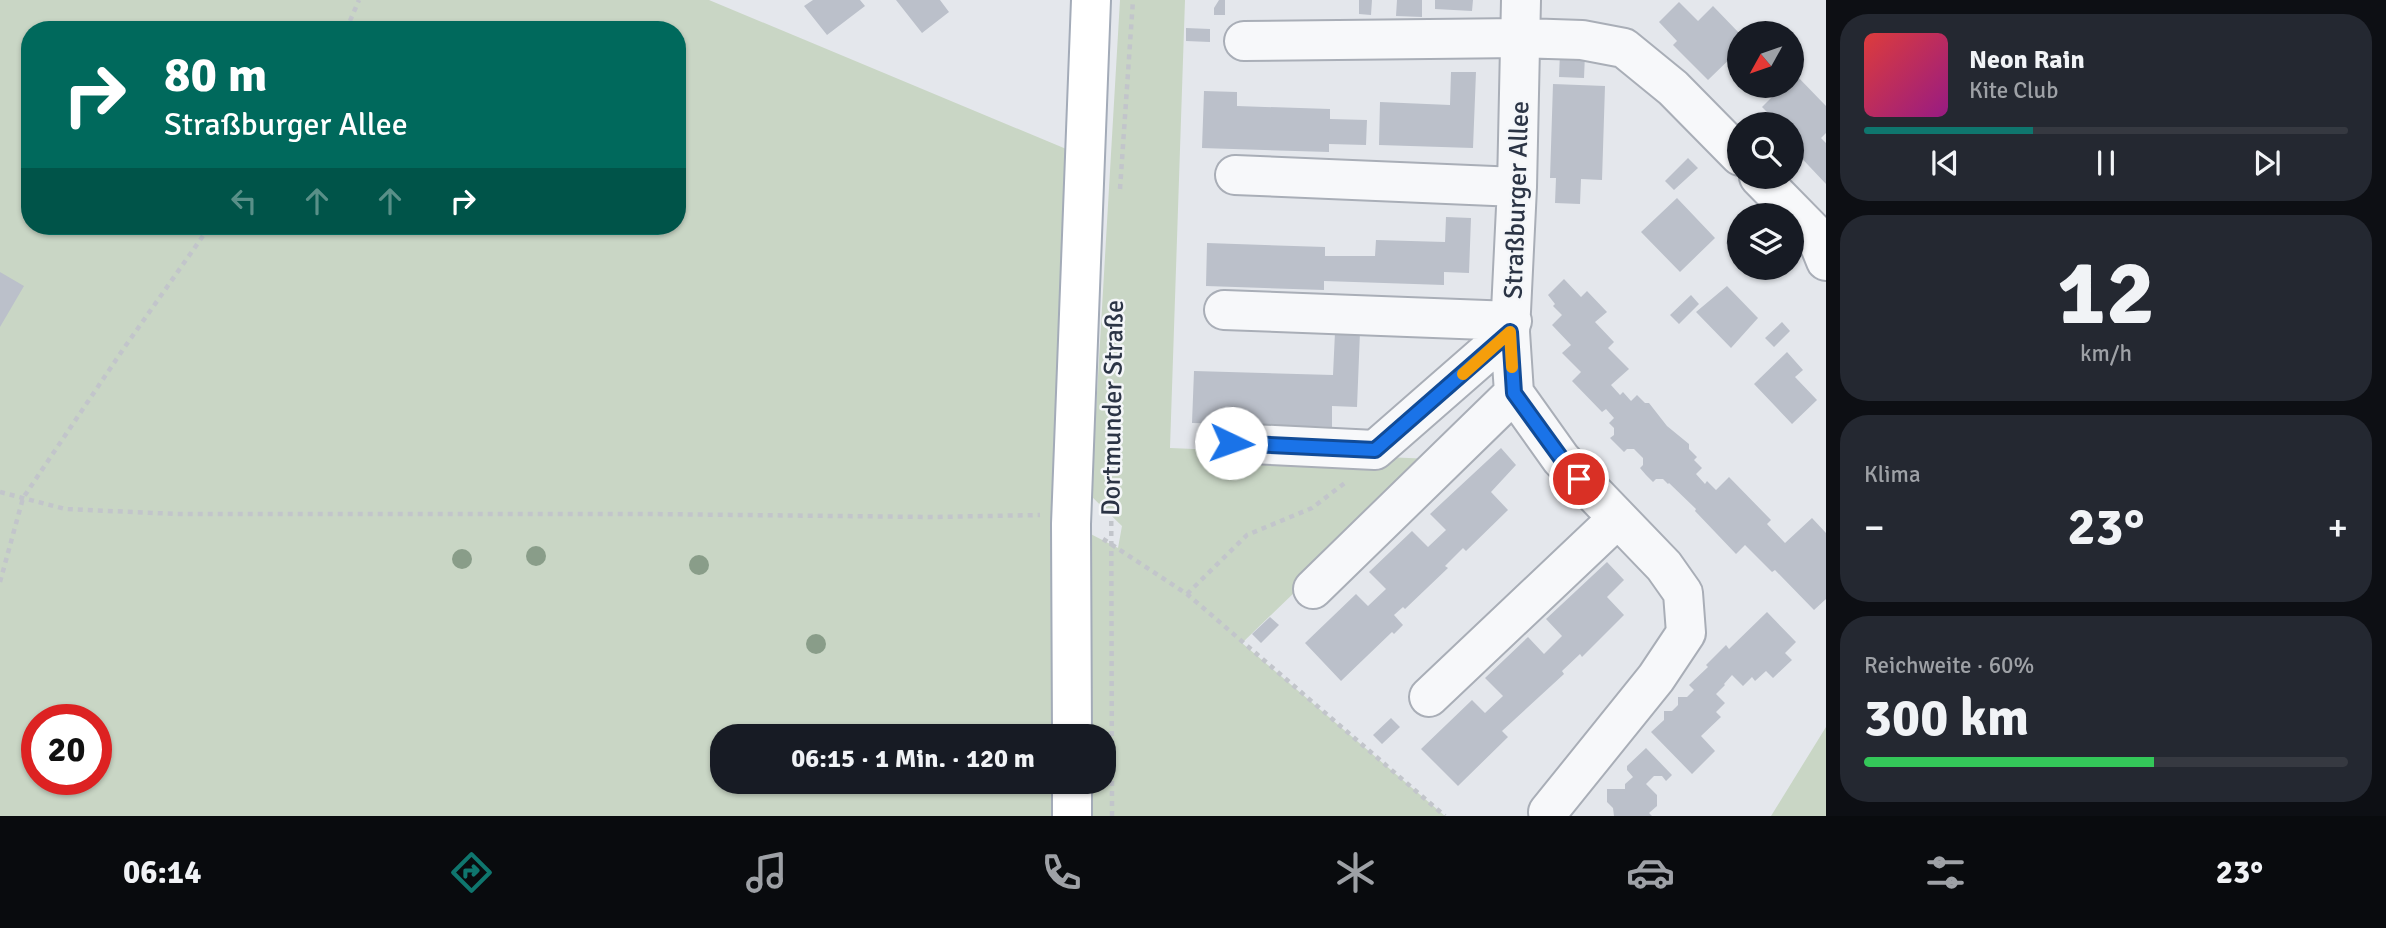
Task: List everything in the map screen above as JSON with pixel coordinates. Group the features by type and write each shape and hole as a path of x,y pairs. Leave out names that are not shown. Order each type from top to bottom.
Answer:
{"main road":[{"name":"Dortmunder Straße","path":"1072,724 1071,524 1091,0"},
{"path":"1072,794 1072,816"}],"street":[{"name":"Straßburger Allee","path":"1514,393 1511,326 1521,0"},
{"path":"1244,41 1520,38 1582,40 1624,48 1673,88 1727,143"},
{"path":"1235,175 1517,187"},
{"path":"1771,189 1815,234 1826,261"},
{"path":"1224,310 1511,326"},
{"path":"1231,443 1375,450 1511,326"},
{"path":"1313,589 1514,393 1561,458 1664,566 1683,593 1686,633 1656,678 1548,812"},
{"path":"1429,697 1617,519"}],"path":[{"path":"350,21 359,0"},
{"path":"1119,191 1133,0"},
{"path":"0,582 23,498 204,235"},
{"name":"Dortmunder Straße","path":"1111,411 1112,816"},
{"path":"1187,594 1247,535 1312,508 1346,481 1364,458 1375,450"},
{"path":"0,492 65,509 177,514 933,517 1053,515 1110,542 1187,594 1445,816"}],"green space":[{"path":"0,0 709,0 1083,156 1071,524 1118,548 1122,526 1091,496 1120,0 1185,0 1170,448 1433,459 1242,643 1445,816 0,816"},
{"path":"1826,727 1826,816 1771,816"}],"building":[{"path":"813,0 860,0 865,6 827,35 804,6"},
{"path":"896,0 940,0 949,12 922,33"},
{"path":"1219,0 1225,0 1225,15 1214,15 1214,8"},
{"path":"1359,0 1372,0 1371,15 1359,14"},
{"path":"1397,0 1422,0 1422,17 1396,16"},
{"path":"1435,0 1473,0 1472,11 1435,9"},
{"path":"1679,2 1698,21 1713,6 1727,21 1727,62 1708,80 1673,45 1677,41 1659,22"},
{"path":"1186,28 1210,29 1210,42 1186,41"},
{"path":"1560,53 1585,54 1584,78 1559,77"},
{"path":"1451,72 1476,72 1473,148 1379,145 1380,102 1450,105"},
{"path":"1804,83 1826,106 1826,133 1821,138 1826,143 1826,184 1804,161 1804,112 1767,112 1762,107 1771,98 1804,98"},
{"path":"1553,84 1605,86 1602,180 1581,179 1580,204 1555,203 1556,178 1550,178"},
{"path":"1204,91 1237,92 1237,106 1330,109 1330,119 1367,120 1366,145 1329,144 1329,152 1202,148"},
{"path":"1688,158 1698,168 1674,190 1665,181"},
{"path":"1677,198 1715,238 1680,272 1641,232"},
{"path":"1446,217 1471,218 1469,273 1444,272 1444,285 1324,281 1324,290 1206,286 1207,243 1325,247 1325,256 1375,256 1376,240 1445,242"},
{"path":"0,272 24,286 0,327"},
{"path":"1564,279 1581,297 1587,291 1607,312 1595,322 1614,342 1608,348 1629,369 1611,385 1620,395 1623,392 1631,401 1637,395 1645,403 1649,403 1667,426 1689,444 1689,449 1697,457 1694,460 1702,468 1696,474 1705,484 1707,481 1716,490 1729,477 1771,520 1767,524 1785,543 1812,518 1826,533 1826,599 1814,610 1775,570 1772,572 1745,545 1736,554 1669,483 1663,479 1653,482 1646,475 1640,468 1643,458 1634,449 1624,452 1610,438 1614,435 1614,428 1609,423 1614,418 1606,409 1602,412 1572,381 1581,372 1562,353 1571,345 1552,325 1562,315 1553,306 1555,304 1548,295"},
{"path":"1727,286 1758,318 1731,348 1696,312"},
{"path":"1691,295 1699,304 1679,324 1670,315"},
{"path":"1782,322 1790,331 1774,347 1765,338"},
{"path":"1335,332 1360,332 1357,407 1332,406 1332,427 1192,423 1194,371 1333,375"},
{"path":"1787,352 1803,370 1795,377 1817,400 1792,424 1754,384"},
{"path":"1501,448 1516,465 1491,492 1508,510 1466,551 1463,548 1445,566 1448,568 1405,609 1403,607 1394,615 1403,625 1394,634 1392,632 1341,681 1305,643 1356,594 1368,606 1386,589 1369,572 1412,531 1428,547 1446,530 1430,514"},
{"path":"1607,562 1624,580 1607,597 1624,615 1582,657 1580,654 1562,671 1564,674 1502,731 1508,737 1458,786 1421,749 1472,700 1485,713 1503,696 1485,678 1528,637 1544,654 1562,636 1546,619"},
{"path":"1767,612 1796,642 1785,653 1792,660 1773,678 1766,671 1755,681 1752,677 1743,686 1732,675 1724,684 1716,694 1725,703 1716,712 1721,717 1701,736 1715,751 1692,774 1651,732 1664,720 1664,711 1672,711 1678,705 1678,697 1687,697 1694,690 1689,685 1708,667 1706,665 1726,645 1729,649"},
{"path":"1270,617 1279,625 1261,643 1252,634"},
{"path":"1391,718 1400,727 1382,744 1373,735"},
{"path":"1646,748 1672,775 1666,781 1662,776 1654,776 1646,784 1657,795 1657,806 1649,813 1652,816 1614,816 1613,808 1607,802 1607,789 1625,789 1625,784 1633,777 1627,766"}],"slow traffic":[{"path":"1463,374 1510,332 1512,367"}],"route":[{"path":"1231,443 1375,450 1510,332 1514,393 1579,479"}]}
